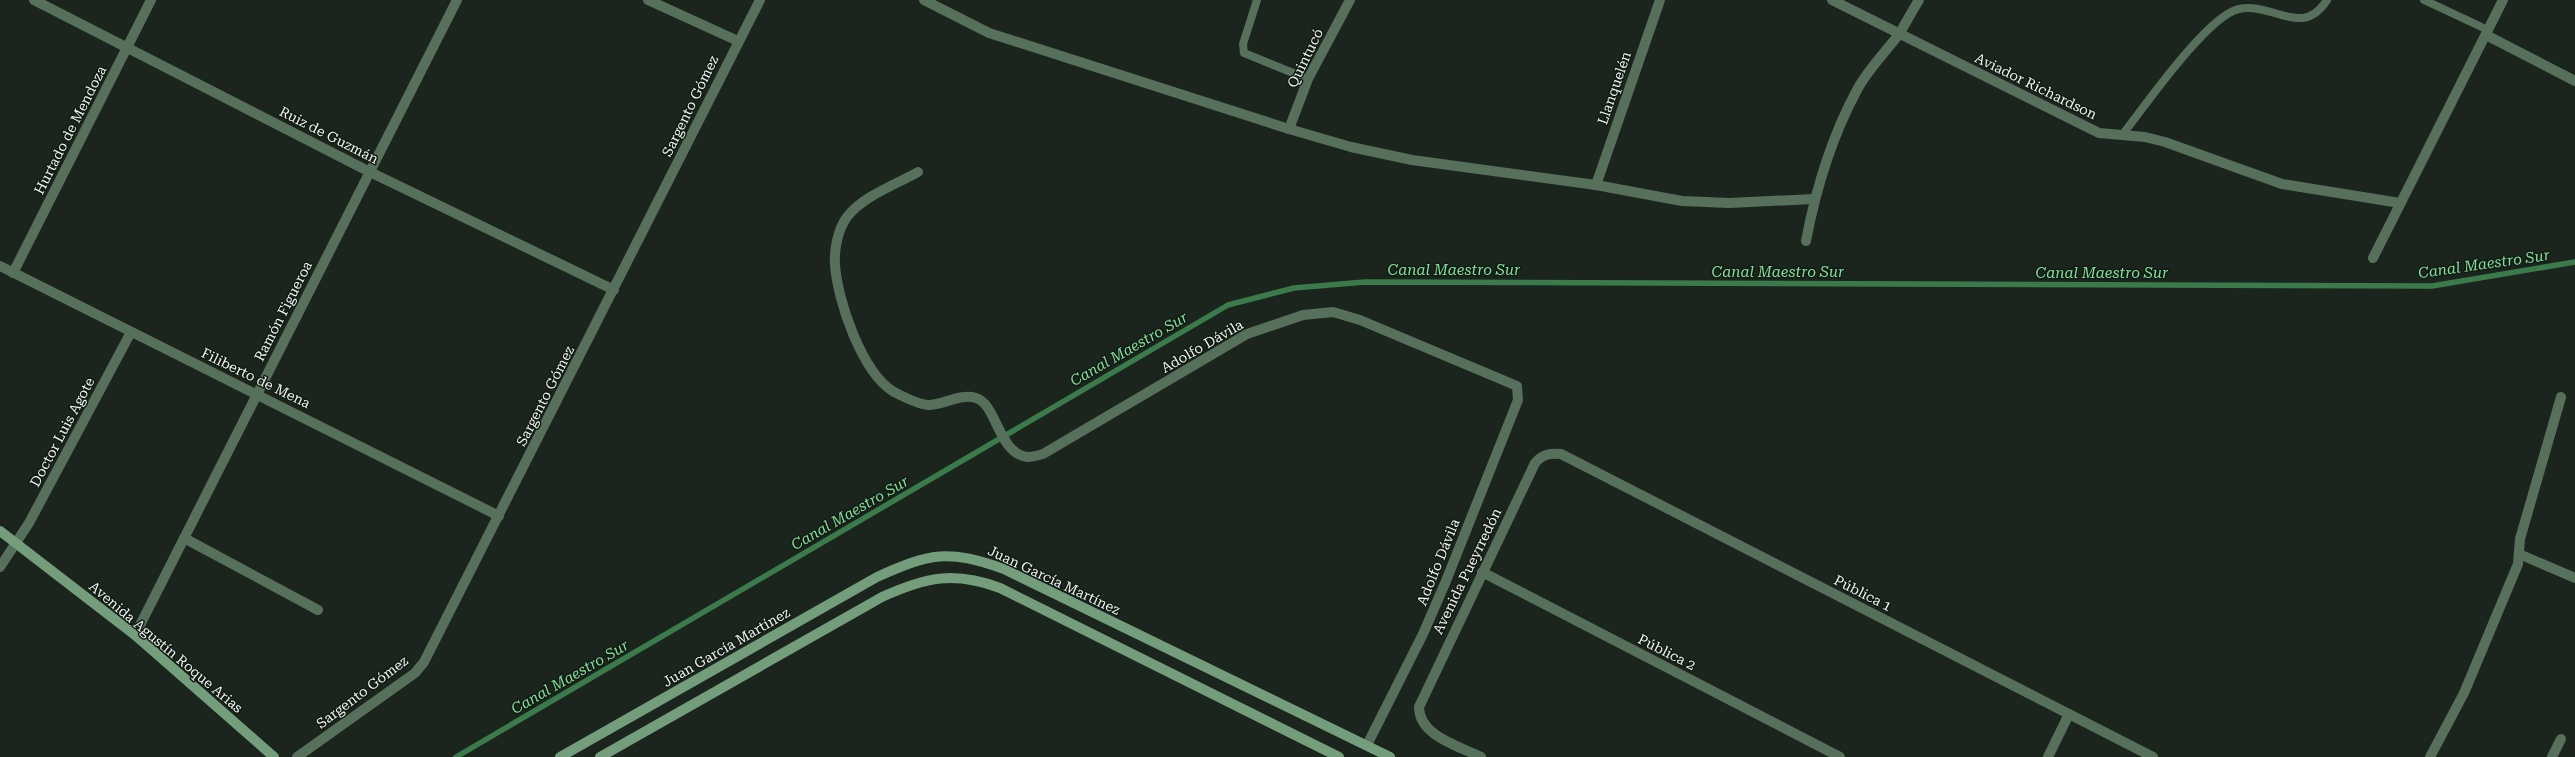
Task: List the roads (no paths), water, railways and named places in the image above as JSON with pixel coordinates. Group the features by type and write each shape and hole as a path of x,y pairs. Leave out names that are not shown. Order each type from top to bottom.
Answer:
{"main road":[{"name":"Avenida Agustín Roque Arias","path":"0,531 135,635 274,757"},
{"name":"Juan García Martínez","path":"560,757 877,578 911,562 944,555 975,559 1004,569 1390,757"},
{"path":"600,757 882,597 930,579 946,577 968,579 1000,588 1340,757"}],"street":[{"name":"Ruiz de Guzmán","path":"34,0 370,172 614,290"},
{"name":"Hurtado de Mendoza","path":"13,273 152,0"},
{"name":"Ramón Figueroa","path":"135,635 456,0"},
{"path":"648,0 738,41"},
{"name":"Sargento Gómez","path":"297,757 415,673 424,662 760,0"},
{"path":"924,0 989,33 1289,129 1351,147 1412,160 1596,185 1661,198 1707,203 1814,199"},
{"name":"Quintucó","path":"1289,129 1308,79 1350,0"},
{"name":"Llanquelén","path":"1596,185 1660,0"},
{"name":"Aviador Richardson","path":"1832,0 2085,128 2099,133 2123,134 2165,142 2282,184 2400,203"},
{"path":"1806,241 1814,199 1824,165 1857,89 1899,34 1919,0"},
{"path":"2373,258 2503,0"},
{"path":"2487,32 2575,81"},
{"name":"Adolfo Dávila","path":"918,172 860,205 846,218 836,241 835,264 845,312 866,360 877,378 894,392 913,401 928,405 966,397 976,398 985,403 996,426 1008,444 1016,452 1028,457 1043,454 1247,334 1303,315 1333,312 1360,320 1517,386 1518,400 1446,582 1423,634 1367,745"},
{"name":"Filiberto de Mena","path":"0,266 257,393 499,516"},
{"name":"Doctor Luis Agote","path":"0,567 16,544 131,332"},
{"path":"2430,757 2464,693 2518,564 2520,539 2561,397"},
{"name":"Avenida Pueyrredón","path":"1481,757 1431,732 1421,720 1419,707 1535,463 1544,455 1562,454"},
{"name":"Pública 1","path":"1562,454 2153,757"},
{"path":"184,538 318,610"},
{"path":"2519,554 2575,578"},
{"name":"Pública 2","path":"1482,572 1840,757"},
{"path":"2048,757 2069,714"},
{"path":"2552,757 2561,739"}],"lane":[{"path":"1258,0 1243,44 1244,53 1308,79"},
{"path":"2123,134 2200,39 2221,17 2239,9 2253,9 2304,20 2314,16 2327,0"},
{"path":"2424,0 2487,32"}],"waterway":[{"name":"Canal Maestro Sur","path":"456,757 1228,305 1294,288 1365,282 2432,286 2575,262"}]}
